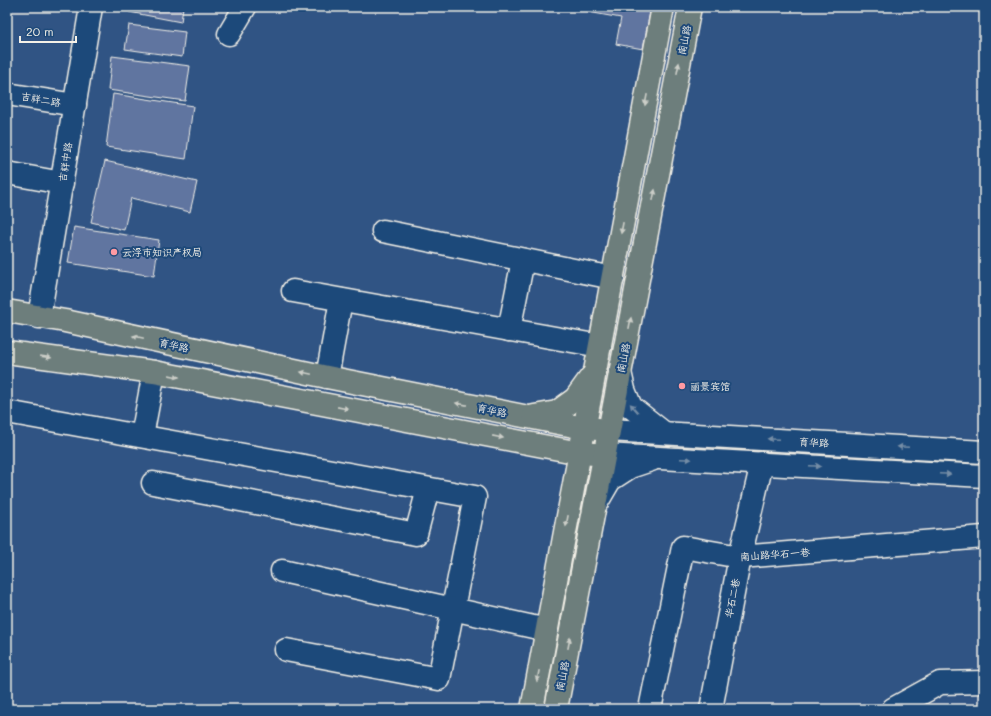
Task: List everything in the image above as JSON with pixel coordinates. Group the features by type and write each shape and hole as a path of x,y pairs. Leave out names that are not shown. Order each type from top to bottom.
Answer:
{"main road":[{"path":"532,709 663,7"},
{"name":"南山路","path":"556,709 690,7"},
{"name":"育华路","path":"7,311 65,321 327,377 528,417 584,428 609,430"},
{"path":"7,352 154,372 580,453 605,455"},
{"path":"528,417 557,412 575,399 595,371"},
{"path":"523,442 544,452 558,461 566,475 572,498"}],"street":[{"name":"吉祥中路","path":"39,317 91,7"},
{"path":"230,34 245,7"},
{"name":"吉祥二路","path":"7,94 75,105"},
{"path":"7,173 62,182"},
{"path":"382,231 613,278"},
{"path":"509,330 523,260"},
{"path":"293,291 600,346"},
{"path":"327,377 341,300"},
{"path":"142,436 154,372"},
{"path":"620,372 624,390 631,406 664,433"},
{"path":"7,412 475,497 439,679 286,650"},
{"name":"育华路","path":"609,430 984,452"},
{"path":"605,455 984,476"},
{"path":"595,505 610,480 630,467 659,458"},
{"name":"华石二巷","path":"710,709 740,557 762,463"},
{"path":"153,483 416,534 428,488"},
{"name":"南山路华石一巷","path":"650,709 683,547 740,557 984,538"},
{"path":"282,571 547,630"},
{"path":"893,709 940,683 984,682"}],"building":[{"path":"130,7 183,7 181,22 129,12"},
{"path":"589,7 651,7 643,49 616,44 621,18 588,12"},
{"path":"129,25 185,32 182,57 125,49"},
{"path":"112,56 190,66 185,101 108,90"},
{"path":"113,94 193,106 186,159 106,147"},
{"path":"105,161 197,182 190,212 131,198 124,230 91,222"},
{"name":"云浮市知识产权局","path":"74,227 159,240 154,276 68,263"}],"place":[{"name":"云浮市知识产权局","path":"114,252"},
{"name":"丽景宾馆","path":"682,386"}]}
